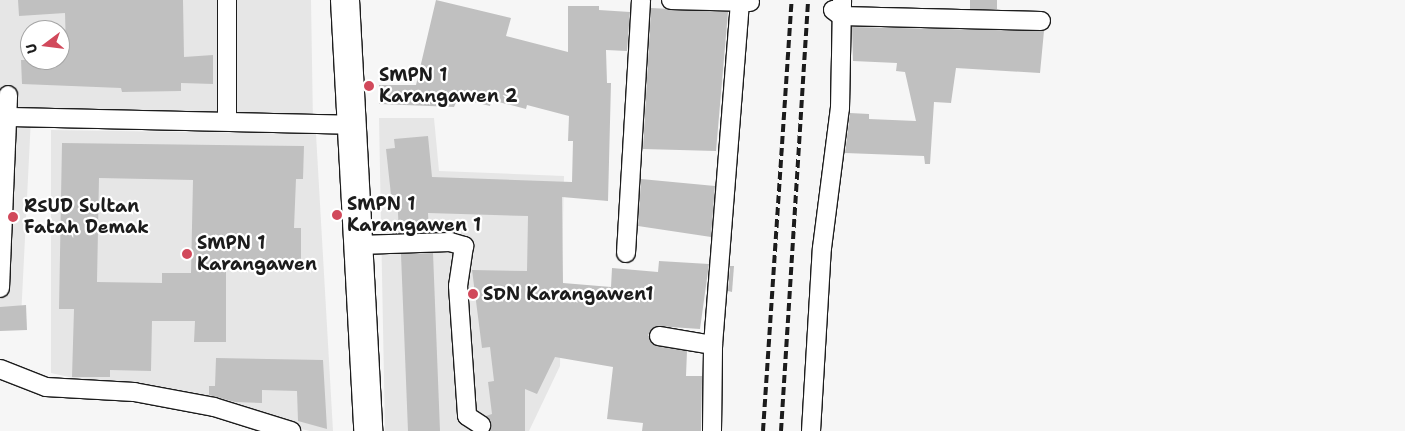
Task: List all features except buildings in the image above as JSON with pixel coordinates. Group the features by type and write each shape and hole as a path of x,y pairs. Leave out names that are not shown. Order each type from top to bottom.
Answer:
{"main road":[{"path":"346,0 368,431"}],"street":[{"path":"227,120 228,0"},
{"path":"626,253 641,0"},
{"path":"671,0 744,2 713,345 712,431"},
{"path":"811,431 822,248 840,108 838,8 1041,21"},
{"path":"0,288 3,187 9,117 8,95"},
{"path":"9,117 352,124"},
{"path":"359,245 450,242 464,246 458,286 467,416 482,425"},
{"path":"659,336 713,345"},
{"path":"0,369 46,387 134,392 214,407 291,431"}],"shaded area":[{"name":"RSUD Sultan Fatah Demak","path":"0,0 311,0 313,124 31,118 21,318 0,310"},
{"name":"SDN Karangawen1","path":"379,118 434,118 439,171 564,176 560,366 529,431 385,431"},
{"name":"SMPN 1 Karangawen","path":"51,130 316,134 333,431 310,431 51,373"}],"railway":[{"path":"763,431 792,0"},
{"path":"781,431 808,0"}],"place":[{"name":"SMPN 1 Karangawen 2","path":"369,86"},
{"name":"SMPN 1 Karangawen 1","path":"337,215"},
{"name":"RSUD Sultan Fatah Demak","path":"13,217"},
{"name":"SMPN 1 Karangawen","path":"187,254"},
{"name":"SDN Karangawen1","path":"473,294"}]}
